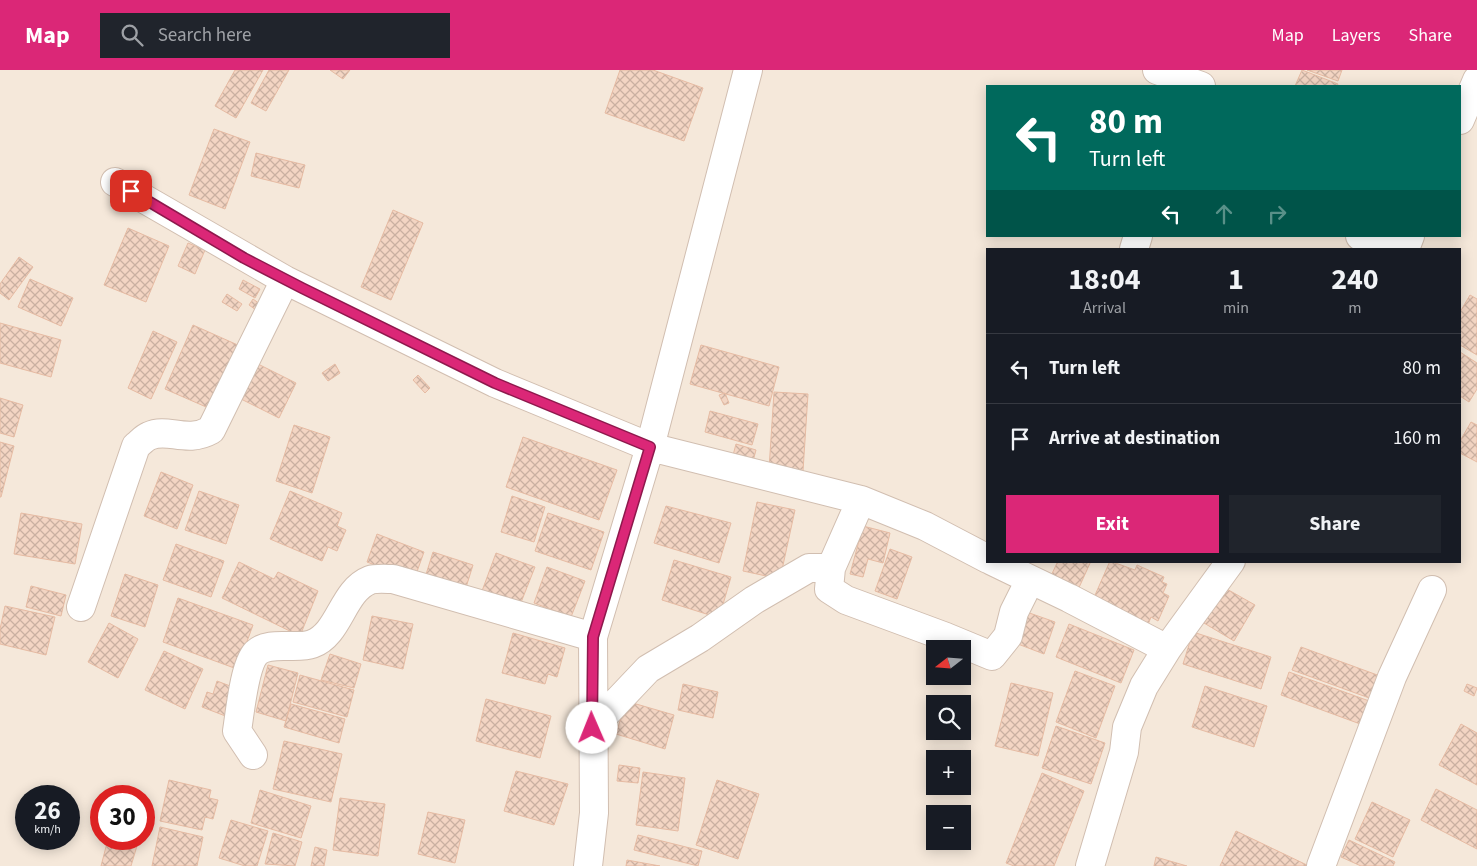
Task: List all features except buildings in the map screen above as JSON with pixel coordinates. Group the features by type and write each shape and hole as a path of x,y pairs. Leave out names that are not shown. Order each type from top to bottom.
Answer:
{"street":[{"path":"588,866 594,813 592,728 593,637 650,447 748,70"},
{"path":"1157,70 1203,80"},
{"path":"1461,118 1477,80"},
{"path":"115,182 285,280 495,383 650,447 861,500 925,526 986,558"},
{"path":"1362,237 1386,248"},
{"path":"81,607 136,446 149,436 164,434 199,437 211,430 285,280"},
{"path":"861,500 831,568 829,589 846,600 992,656 1008,636 1014,612 1030,580"},
{"path":"996,563 1167,649"},
{"path":"1090,866 1124,752 1127,726 1144,686 1167,649 1230,563"},
{"path":"592,728 648,669 700,638 754,600 810,568 831,568"},
{"path":"253,755 236,731 249,668 255,654 264,648 312,644 328,632 355,592 370,580 393,579 593,637"},
{"path":"1321,866 1392,677 1432,590"}],"shaded area":[{"path":"0,70 1477,70 1477,866 0,866"}],"route":[{"path":"131,191 285,280 495,383 650,447 593,637 592,728"}]}
